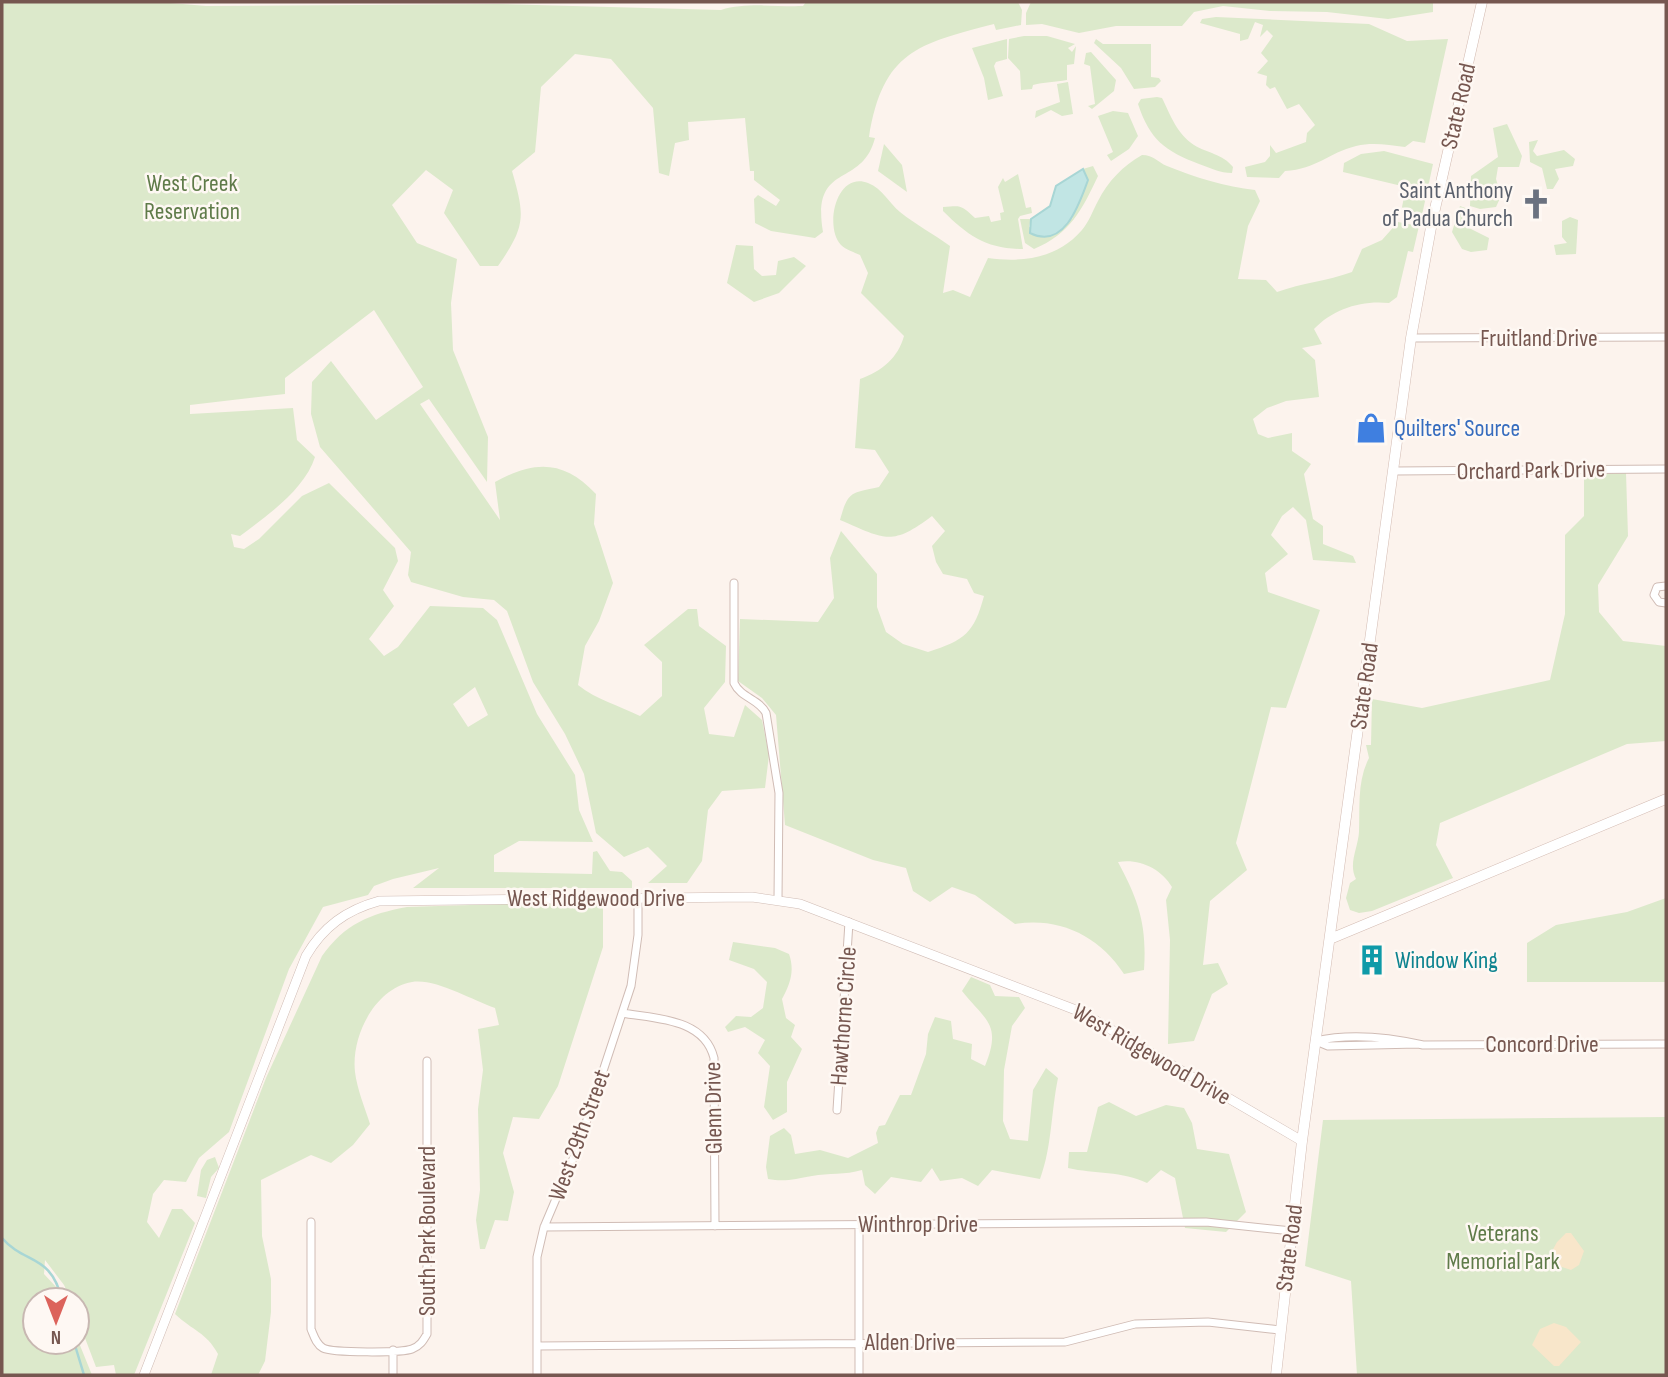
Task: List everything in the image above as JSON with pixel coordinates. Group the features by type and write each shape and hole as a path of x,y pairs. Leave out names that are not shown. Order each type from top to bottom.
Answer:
{"main road":[{"name":"State Road","path":"1276,1375 1315,1041 1395,471 1411,338 1435,209 1482,2"},
{"path":"1330,939 1666,799"}],"street":[{"name":"Fruitland Drive","path":"1411,338 1666,337"},
{"name":"Orchard Park Drive","path":"1395,471 1666,469"},
{"path":"734,583 734,683 739,691 766,713 777,769 778,899"},
{"path":"1666,586 1657,587 1654,595 1659,602 1666,603"},
{"name":"West Ridgewood Drive","path":"144,1375 306,956 324,930 355,909 391,900 638,897 778,899 849,922 1081,1012 1302,1141"},
{"name":"West 29th Street","path":"537,1375 537,1257 544,1227 578,1147 622,1013 636,958 638,897"},
{"name":"Hawthorne Circle","path":"837,1110 849,922"},
{"name":"Glenn Drive","path":"622,1013 693,1028 711,1047 715,1226"},
{"name":"Concord Drive","path":"1315,1041 1328,1046 1666,1044"},
{"name":"South Park Boulevard","path":"393,1350 413,1349 427,1334 427,1061"},
{"path":"312,1222 314,1339 324,1348 393,1350 393,1375"},
{"name":"Winthrop Drive","path":"544,1227 1206,1222 1292,1231"},
{"path":"859,1224 859,1375"},
{"name":"Alden Drive","path":"537,1346 1065,1342 1135,1324 1208,1322 1280,1330"}],"green space":[{"name":"West Creek Reservation","path":"2,2 159,2 206,6 498,4 721,10 751,5 803,6 806,2 1018,2 1022,10 1021,25 996,30 994,24 944,38 908,56 895,69 875,108 869,137 875,138 869,154 831,185 824,195 821,210 823,232 815,238 771,231 755,223 754,199 758,195 776,206 780,200 754,180 754,171 750,171 745,118 688,122 689,140 675,143 669,176 659,173 653,108 611,59 575,54 541,87 535,152 512,171 521,210 518,230 498,266 480,266 444,213 453,190 426,170 392,205 417,243 457,259 451,303 453,350 488,437 487,482 429,399 420,404 500,520 495,482 523,470 536,467 561,469 596,494 594,524 613,583 599,621 585,646 578,685 640,716 662,696 662,662 644,645 688,609 697,609 699,626 726,646 725,682 704,708 709,734 734,737 745,705 762,720 769,755 765,788 722,791 708,810 702,861 687,883 648,883 667,866 648,847 624,857 596,833 584,774 565,734 533,682 507,611 494,600 463,597 411,582 408,575 411,552 320,447 311,414 312,382 331,361 376,420 423,387 374,310 285,378 285,394 190,405 190,414 293,408 297,440 315,457 310,469 294,491 273,511 240,536 231,534 234,547 244,549 259,539 302,496 329,483 395,548 398,561 383,590 394,606 369,639 384,656 398,647 430,606 483,608 497,620 537,714 575,775 579,810 593,842 519,841 494,855 494,872 592,874 593,852 597,851 610,871 622,872 632,881 632,888 413,888 439,868 393,879 374,886 368,895 323,907 289,969 229,1132 199,1158 186,1182 164,1180 153,1194 147,1222 159,1238 172,1209 182,1209 195,1223 134,1375 116,1375 114,1365 96,1367 91,1354 91,1286 64,1286 45,1260 44,1274 55,1286 21,1286 21,1356 84,1356 92,1375 2,1375","holes":["475,687 488,715 468,727 453,704"]},
{"path":"1031,2 1433,2 1433,12 1388,19 1327,12 1270,11 1223,6 1194,12 1182,26 1116,26 1079,33 1042,24 1026,25 1026,13"},
{"path":"1216,17 1369,24 1407,41 1448,39 1425,143 1413,141 1405,147 1374,144 1356,146 1306,167 1285,171 1279,178 1247,177 1245,167 1265,162 1270,156 1270,145 1276,153 1306,142 1307,133 1315,125 1299,104 1287,109 1275,87 1270,89 1266,85 1267,76 1257,73 1268,61 1261,53 1273,36 1267,30 1260,37 1263,25 1255,22 1248,39 1240,41 1240,34 1200,23 1202,19"},
{"path":"1047,36 1075,44 1068,48 1072,52 1076,46 1074,64 1067,65 1067,80 1037,84 1033,85 1032,89 1021,90 1020,71 1008,58 1009,39"},
{"path":"1007,39 1007,59 996,62 994,66 1003,96 988,100 984,78 972,48"},
{"path":"1096,39 1103,44 1151,44 1151,77 1161,81 1155,87 1134,89 1121,68 1094,43"},
{"path":"1091,52 1116,80 1114,91 1092,109 1088,106 1095,104 1090,66 1084,64 1086,53"},
{"path":"1068,82 1073,114 1062,116 1051,110 1035,118 1036,111 1060,102 1057,84"},
{"path":"1162,98 1183,136 1194,145 1225,159 1233,167 1232,173 1215,170 1187,159 1160,143 1148,127 1138,104 1141,99"},
{"path":"1113,111 1128,113 1138,136 1129,149 1111,161 1107,155 1113,152 1098,116"},
{"path":"1507,124 1522,156 1519,167 1498,167 1496,179 1501,196 1496,207 1480,209 1470,206 1471,176 1498,157 1493,128"},
{"path":"1538,140 1533,151 1537,156 1564,150 1575,159 1573,166 1555,169 1559,179 1553,189 1547,189 1542,168 1530,162 1529,142"},
{"path":"884,144 902,165 907,192 878,171"},
{"path":"1384,151 1433,164 1422,215 1405,211 1402,207 1406,187 1343,172 1344,163 1361,154"},
{"path":"1142,155 1199,178 1255,190 1260,201 1248,226 1238,279 1266,280 1277,292 1352,272 1362,249 1382,240 1398,222 1419,226 1413,252 1408,251 1397,297 1389,303 1368,303 1339,311 1314,329 1322,344 1302,348 1315,360 1319,397 1286,401 1267,408 1253,419 1258,434 1268,438 1292,433 1292,451 1311,464 1304,474 1313,519 1323,526 1323,544 1353,556 1356,563 1313,560 1306,520 1293,507 1282,516 1271,535 1288,554 1265,573 1268,592 1320,610 1286,708 1271,707 1236,843 1247,870 1210,901 1203,965 1218,963 1228,984 1212,994 1194,1041 1168,1044 1170,940 1166,900 1172,887 1162,875 1141,863 1118,862 1136,901 1144,940 1144,970 1124,974 1103,949 1077,932 1048,924 1015,924 975,895 952,887 930,902 913,891 906,868 873,860 785,825 776,715 762,698 738,681 740,619 818,622 834,598 830,558 841,531 877,574 877,607 886,632 903,644 928,652 959,639 972,627 984,596 974,593 967,579 943,574 936,562 932,546 945,531 932,516 907,532 888,537 840,520 848,498 856,492 879,487 889,472 875,450 855,448 860,379 888,363 898,351 904,336 861,293 868,273 860,255 843,247 836,237 834,214 841,193 848,185 857,181 868,183 878,189 906,217 950,246 943,293 953,290 970,297 988,258 1027,259 1051,252 1073,239 1084,227 1111,181 1122,169"},
{"path":"1093,166 1098,176 1074,220 1057,236 1034,249 1025,243 1020,219 1031,219 1029,227 1072,219 1088,180 1083,169"},
{"path":"1018,174 1026,208 1031,207 1032,213 1018,219 1023,249 988,244 970,234 943,211 943,207 957,206 975,218 989,216 991,222 1001,220 1000,213 1004,212 998,187 1003,178 1005,182"},
{"path":"1460,206 1468,209 1462,220 1469,228 1489,238 1487,250 1471,252 1462,249 1452,232"},
{"path":"1570,217 1578,220 1576,254 1556,255 1554,245 1567,243 1562,237 1562,221"},
{"path":"736,245 753,246 754,269 762,276 776,275 778,261 794,257 806,266 779,293 754,302 727,283"},
{"path":"1626,473 1628,536 1598,585 1599,612 1623,641 1666,646 1666,741 1627,744 1440,823 1436,845 1453,878 1372,911 1359,913 1350,910 1346,898 1350,883 1356,879 1353,862 1359,832 1361,785 1369,758 1366,745 1371,745 1372,699 1422,708 1550,680 1565,614 1565,535 1584,516 1584,474"},
{"path":"1666,898 1666,982 1527,982 1527,943 1556,925 1627,912"},
{"path":"603,901 603,947 558,1086 539,1119 513,1117 503,1153 514,1192 508,1221 495,1220 485,1249 480,1249 476,1220 480,1190 478,1109 483,1070 478,1029 499,1025 495,1008 431,983 412,982 398,986 376,1004 361,1030 357,1044 355,1072 370,1124 353,1145 331,1163 311,1155 261,1180 262,1236 271,1279 271,1312 265,1361 258,1375 211,1375 218,1354 204,1336 175,1314 266,1078 322,956 331,945 349,928 369,917 407,907"},
{"path":"733,942 775,948 789,954 791,960 791,977 782,999 786,1018 795,1025 791,1037 802,1049 787,1082 787,1112 773,1120 764,1107 770,1066 758,1053 765,1040 745,1027 728,1032 725,1027 736,1016 751,1017 763,1008 767,982 754,969 729,960"},
{"path":"971,977 990,985 995,996 1019,997 1025,1008 1012,1026 1004,1070 1003,1121 1010,1139 1028,1141 1033,1090 1046,1068 1058,1078 1047,1154 1040,1179 992,1170 978,1186 962,1178 940,1181 932,1168 921,1182 891,1177 875,1194 865,1185 862,1170 790,1180 768,1179 766,1167 770,1136 784,1128 791,1135 795,1154 820,1150 848,1158 878,1143 876,1133 879,1126 885,1125 900,1095 911,1095 926,1054 928,1034 935,1017 951,1021 953,1039 972,1044 971,1059 985,1066 992,1032 984,1017 962,991"},
{"path":"1109,1102 1136,1116 1166,1105 1184,1108 1192,1123 1197,1149 1229,1154 1246,1212 1226,1232 1185,1228 1175,1178 1161,1170 1147,1183 1118,1175 1068,1168 1069,1152 1087,1152 1098,1107"},
{"name":"Veterans Memorial Park","path":"1666,1117 1666,1375 1357,1375 1351,1281 1305,1266 1323,1120"},
{"path":"215,1157 219,1168 211,1177 206,1198 197,1196 201,1170 207,1160"}],"sand":[{"path":"1566,1233 1571,1233 1584,1251 1579,1265 1571,1270 1556,1265 1550,1255"},
{"path":"1554,1323 1566,1327 1581,1342 1559,1366 1554,1366 1532,1345 1540,1329"}],"water":[{"path":"1083,169 1088,180 1068,222 1052,235 1042,237 1030,233 1031,219 1050,206 1056,186"}],"waterway":[{"path":"2,1238 44,1267 57,1286"},
{"path":"78,1356 84,1375"}],"place":[{"name":"Saint Anthony of Padua Church","path":"1536,204"},
{"name":"Quilters' Source","path":"1371,428"},
{"name":"Window King","path":"1372,960"}]}
